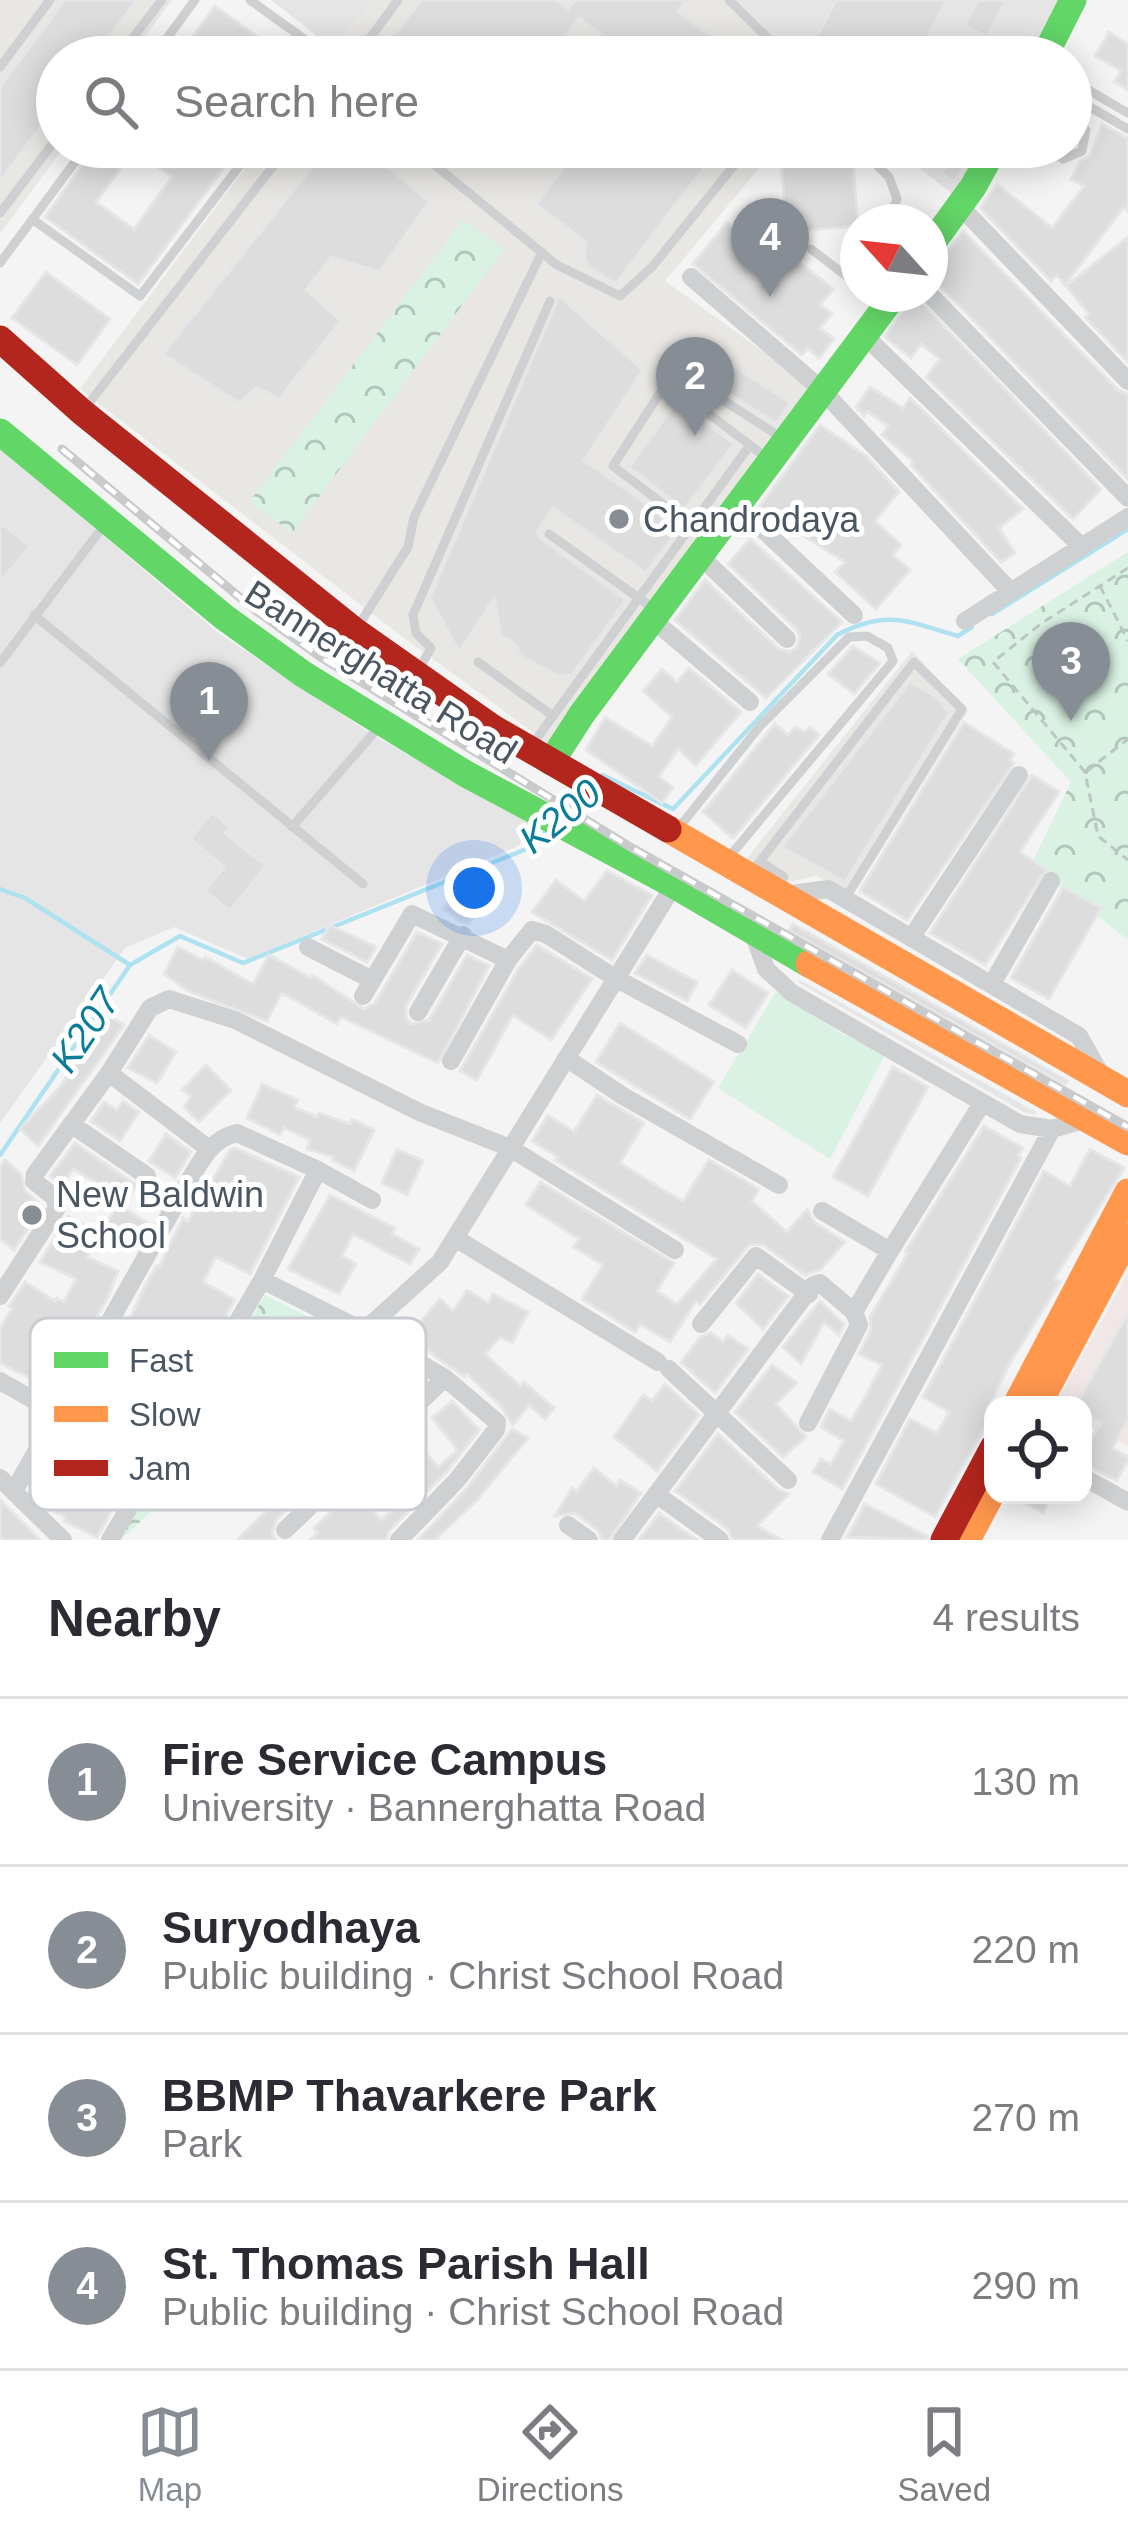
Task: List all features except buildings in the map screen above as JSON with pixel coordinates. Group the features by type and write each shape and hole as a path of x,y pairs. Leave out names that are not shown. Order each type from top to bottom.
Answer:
{"main road":[{"path":"1055,36 1073,0"},
{"path":"948,222 983,168"},
{"path":"540,756 701,541 738,506 769,450 878,312"},
{"name":"Bannerghatta Road","path":"0,339 82,412 416,675 540,756 723,863 754,870 782,886 829,924 1122,1090"},
{"name":"Bannerghatta Road","path":"0,432 224,617 303,674 466,774 674,884 1128,1142"},
{"path":"1043,1396 1104,1259 1128,1192"},
{"path":"1021,1396 1104,1259 1128,1235"},
{"path":"944,1540 984,1465"},
{"path":"967,1540 986,1504"}],"street":[{"path":"960,206 1128,381"},
{"path":"691,277 821,388 1011,592"},
{"path":"946,312 1128,499"},
{"path":"864,335 1082,547"},
{"path":"738,506 854,616"},
{"path":"965,621 1128,517"},
{"path":"701,541 787,639"},
{"path":"650,610 749,702"},
{"path":"911,938 1019,775"},
{"path":"992,984 1051,881"},
{"path":"378,1318 440,1262 674,884"},
{"path":"782,886 828,889 1079,1036 1122,1090"},
{"path":"308,947 368,988 407,916 416,916 508,960"},
{"path":"451,1060 508,960 532,930 738,1044"},
{"path":"753,933 766,969 792,994 981,1105 1020,1124 1052,1130 1084,1120"},
{"path":"418,1012 463,935"},
{"path":"0,1296 57,1208 54,1197 34,1178 150,1008 169,999 235,1020 419,1112 510,1148 675,1250"},
{"path":"566,1058 779,1185"},
{"path":"109,1073 209,1149"},
{"path":"854,1312 981,1105"},
{"path":"71,1124 147,1176"},
{"path":"830,1540 1052,1130"},
{"path":"113,1318 209,1149 223,1136 237,1133 318,1169 372,1200"},
{"path":"239,1318 318,1169"},
{"path":"822,1211 890,1251"},
{"path":"455,1238 663,1365 788,1480"},
{"path":"701,1324 756,1256 809,1294"},
{"path":"262,1280 338,1318"},
{"path":"622,1540 812,1286 820,1283 854,1312 860,1325 808,1423"},
{"path":"399,1540 457,1480 497,1426 445,1378 426,1367"},
{"path":"426,1396 445,1378"},
{"path":"0,1381 30,1398"},
{"path":"30,1453 7,1485 30,1508"},
{"path":"1092,1482 1128,1502"},
{"path":"656,1495 720,1540"},
{"path":"32,1510 63,1540"},
{"path":"110,1540 127,1510"},
{"path":"285,1530 306,1510"},
{"path":"568,1525 589,1540"}],"lane":[{"path":"0,67 50,0"},
{"path":"134,36 162,0"},
{"path":"168,36 195,0"},
{"path":"250,0 300,36"},
{"path":"371,36 398,0"},
{"path":"729,0 766,36"},
{"path":"1092,92 1128,113"},
{"path":"1092,108 1128,129"},
{"path":"0,213 36,166"},
{"path":"0,263 70,168"},
{"path":"32,219 140,296 238,168"},
{"path":"82,412 272,168"},
{"path":"439,168 557,265 620,296 652,267 732,168"},
{"path":"880,168 889,177 898,204"},
{"path":"895,204 897,199"},
{"path":"812,249 840,271"},
{"path":"355,631 408,548 414,517 542,252"},
{"path":"416,675 431,648 416,633 413,615 550,301"},
{"path":"672,386 769,450 701,541 613,466 663,388 672,386"},
{"path":"704,388 769,450"},
{"path":"0,663 108,520"},
{"path":"540,756 553,716 650,610 549,534"},
{"path":"34,615 363,884"},
{"path":"674,834 760,726 850,637 867,636 889,648 893,661 723,863"},
{"path":"478,662 553,716"},
{"path":"754,870 914,662 962,709 845,899"},
{"path":"292,827 382,723"}],"path":[{"path":"1128,568 993,662 1085,772 1098,836 1128,860"},
{"path":"1100,585 1125,626 1128,641"},
{"path":"1085,772 1128,739"}],"shaded area":[{"path":"0,0 172,0 145,36 36,36 36,168 49,168 0,234"},
{"path":"271,0 374,0 345,36 317,36"},
{"path":"374,0 737,0 772,36 345,36"},
{"path":"737,0 1062,0 1043,36 772,36"},
{"path":"245,168 759,168 665,281 813,387 549,744 80,389"},
{"path":"919,168 972,168 956,197"},
{"path":"0,448 217,632 373,735 536,827 518,846 248,959 174,927 125,948 0,1123"},
{"path":"912,651 968,711 853,895 816,876 779,884 743,863"},
{"path":"1128,1273 1128,1446 1092,1428 1092,1396 1060,1396"}],"green space":[{"path":"463,220 504,249 292,533 250,501"},
{"path":"1128,552 1128,940 1031,865 1071,782 958,659"},
{"path":"776,992 885,1055 830,1159 718,1088"},
{"path":"265,1295 310,1318 251,1318"},
{"path":"138,1510 153,1510 120,1540"}],"waterway":[{"name":"K200","path":"992,614 1128,529"},
{"name":"K200","path":"602,775 673,809 837,635 884,620 958,636 972,627"},
{"name":"K200","path":"564,814 586,792"},
{"name":"K200","path":"0,1155 130,965 180,936 243,963 529,848 547,830"},
{"name":"K200","path":"0,889 25,898 130,965"}],"railway":[{"path":"62,449 255,610 322,658 632,848 1128,1127"}],"traffic: fast":[{"path":"1055,36 1073,0"},
{"path":"948,221 983,168"},
{"path":"551,762 882,312"},
{"path":"0,432 224,617 303,674 466,774 674,885 809,964"}],"traffic: slow":[{"path":"668,829 1128,1094"},
{"path":"809,964 1128,1142"},
{"path":"1021,1396 1128,1192"},
{"path":"1043,1396 1128,1236"},
{"path":"967,1540 986,1504"}],"traffic: jam":[{"path":"0,339 82,412 355,631 493,728 668,829"},
{"path":"944,1540 984,1465"}],"place":[{"name":"St. Thomas Parish Hall","path":"770,297"},
{"name":"Suryodhaya","path":"695,436"},
{"name":"Chandrodaya","path":"619,519"},
{"name":"BBMP Thavarkere Park","path":"1071,721"},
{"name":"Fire Service Campus","path":"209,761"},
{"name":"New Baldwin School","path":"32,1215"}],"water label":[{"name":"K207","path":"85,1030"}]}
